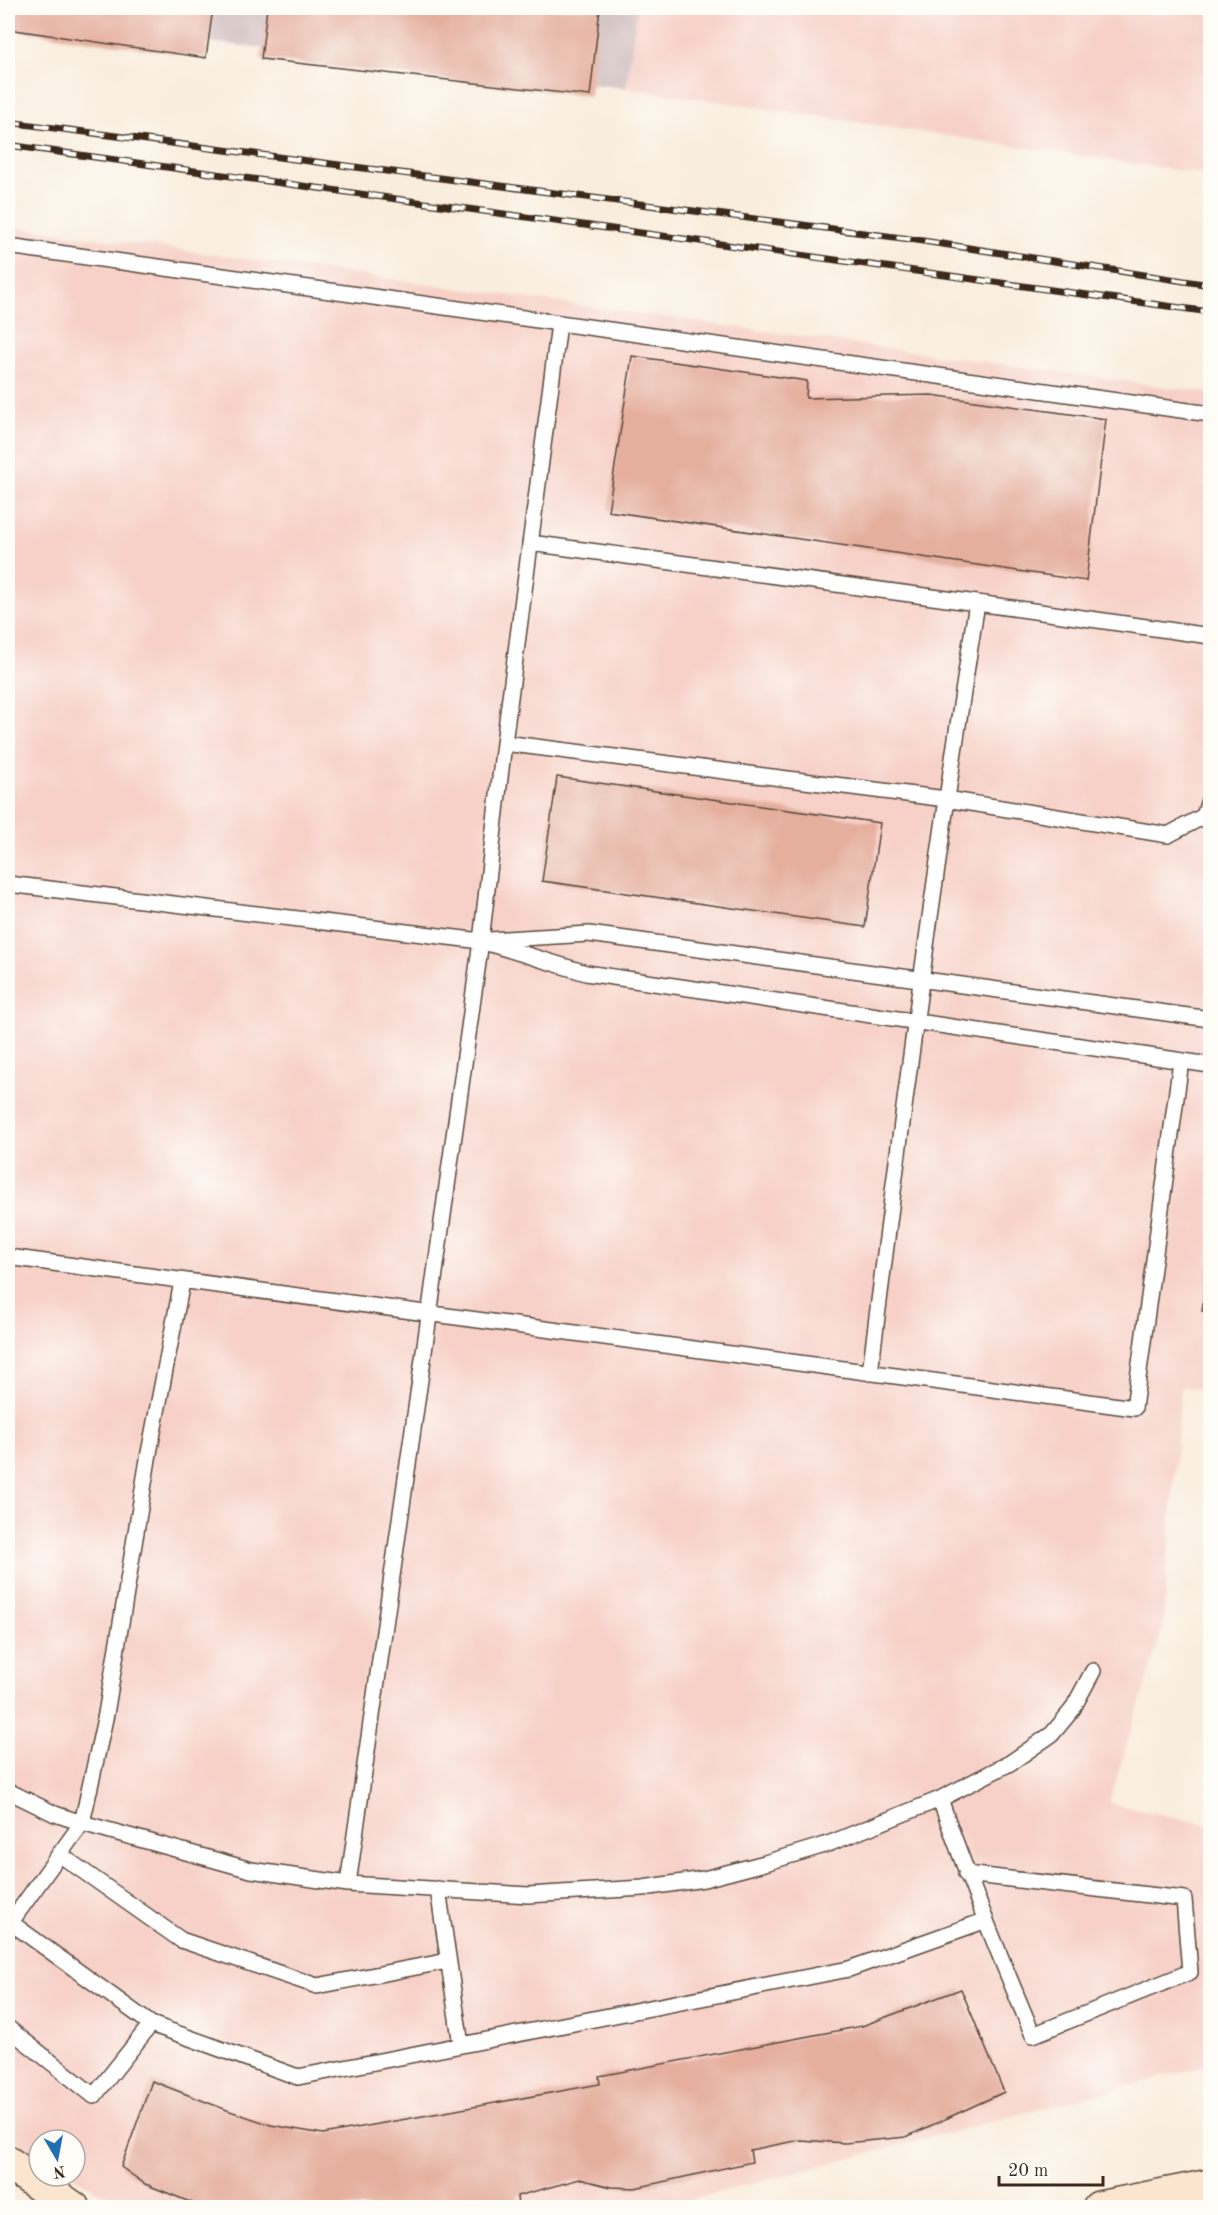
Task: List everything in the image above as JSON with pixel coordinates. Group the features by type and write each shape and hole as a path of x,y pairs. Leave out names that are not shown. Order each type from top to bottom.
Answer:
{"street":[{"path":"8,2163 73,2208"},
{"path":"1099,2208 1210,2186"}],"lane":[{"path":"8,246 1210,414"},
{"path":"348,1884 481,941 504,743 559,324"},
{"path":"530,543 1210,636"},
{"path":"870,1373 914,1022 977,603"},
{"path":"504,743 946,799 1168,836 1204,816 1210,797"},
{"path":"8,884 481,941 586,974 1210,1065"},
{"path":"481,941 589,934 1210,1019"},
{"path":"8,1257 1134,1408 1181,1061"},
{"path":"182,1282 147,1464 106,1714 82,1823 9,1924 151,2024 298,2077 849,1970 984,1921"},
{"path":"8,1791 55,1814 82,1823 251,1870 348,1884 528,1895 643,1888 704,1879 828,1844 940,1799 1010,1763 1052,1734 1072,1710 1093,1671"},
{"path":"940,1799 966,1874 984,1921 1033,2035 1190,1972 1184,1899 966,1874"},
{"path":"59,1854 181,1940 317,1986 448,1961"},
{"path":"438,1889 460,2045"},
{"path":"8,2028 94,2096 151,2024"}],"shaded area":[{"path":"8,8 637,8 626,88 8,20"},
{"path":"637,8 1210,8 1210,175 626,88"},
{"path":"8,226 1210,393 1210,1392 1181,1386 1163,1627 1109,1803 1210,1825 1210,2065 662,2207 126,2207 87,2185 87,2128 27,2128 27,2150 8,2138"}],"building":[{"path":"8,8 213,8 206,58 8,29"},
{"path":"267,8 600,8 590,96 261,59"},
{"path":"632,356 807,381 806,398 931,395 1106,419 1086,581 608,511"},
{"path":"557,777 880,823 865,927 542,881"},
{"path":"1210,1264 1210,1312 1202,1311"},
{"path":"961,1989 1004,2092 906,2137 845,2143 800,2140 750,2150 752,2162 635,2188 611,2187 580,2179 517,2196 518,2207 516,2208 205,2208 145,2184 121,2167 152,2081 271,2125 323,2134 600,2084 599,2076 862,2026"}],"railway":[{"path":"8,122 910,239 1210,285"},
{"path":"8,145 1210,312"}]}
